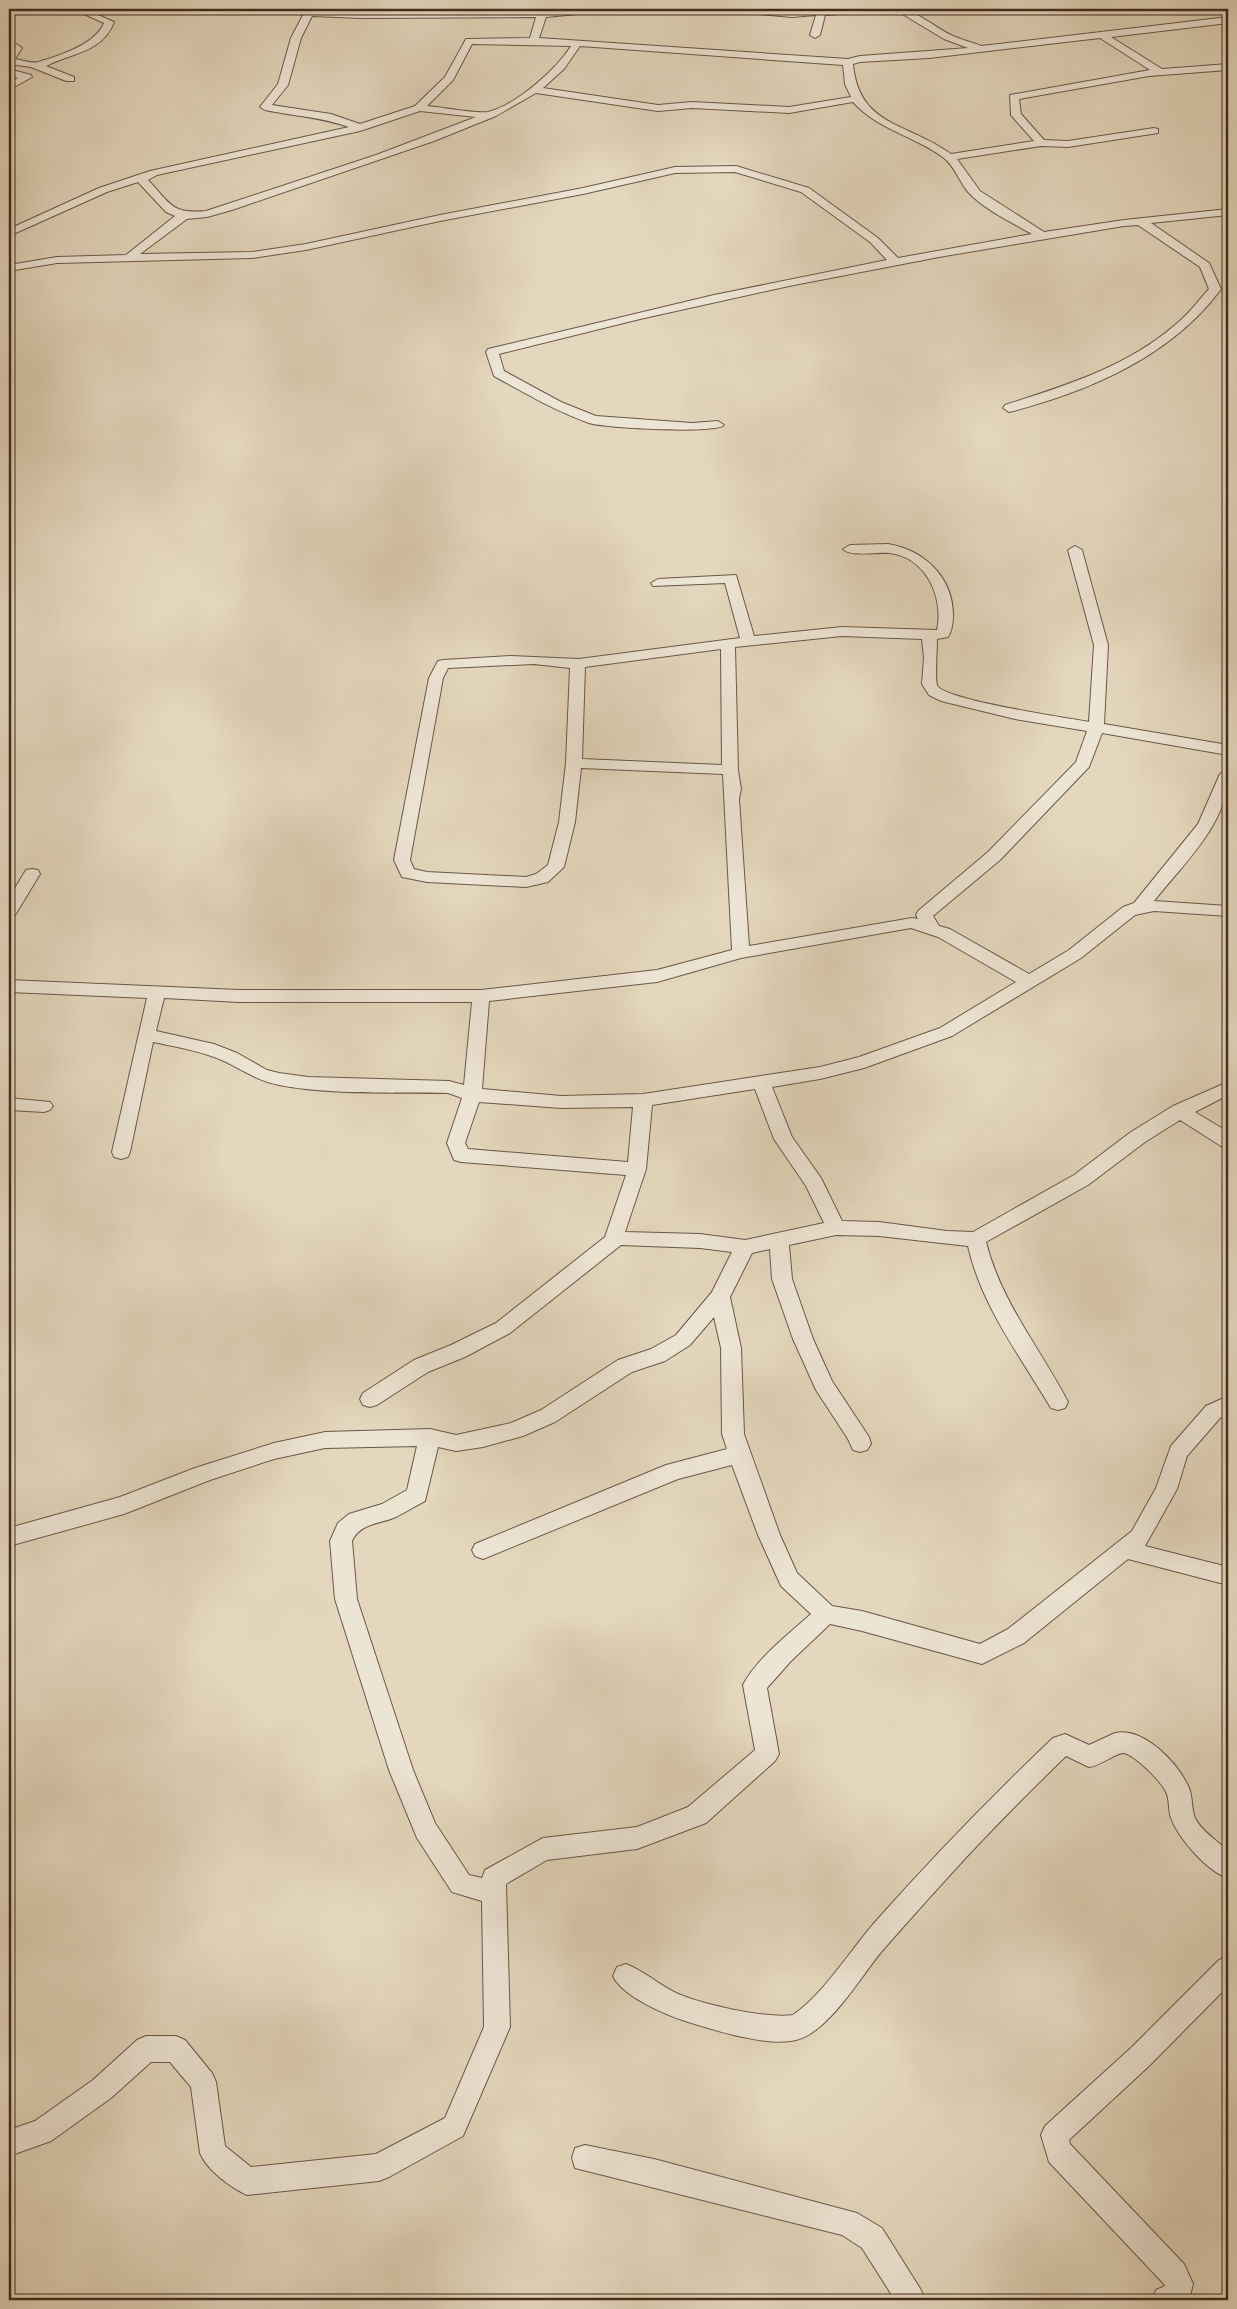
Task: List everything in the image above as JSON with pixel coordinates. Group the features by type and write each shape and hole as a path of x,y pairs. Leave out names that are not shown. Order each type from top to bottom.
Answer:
{"street":[{"path":"40,65 95,42 108,30 108,22 105,19 78,9"},
{"path":"287,9 308,14 541,16 598,9"},
{"path":"735,9 792,14 865,9"},
{"path":"899,9 934,27 947,37 981,49"},
{"path":"815,35 821,13"},
{"path":"308,14 296,38 283,85 265,107 331,117 360,128"},
{"path":"535,41 534,36 541,16"},
{"path":"419,108 449,78 469,41 577,43 848,62 860,59 981,49 1228,20"},
{"path":"1102,35 1161,73"},
{"path":"9,42 17,48 9,61 40,65 47,70 70,79"},
{"path":"129,258 172,223 184,216 206,214 228,208 387,156 489,115 550,78 570,56 577,43"},
{"path":"848,62 854,99 864,110 884,123 937,148 950,157 976,193 1044,237"},
{"path":"1041,144 1016,115 1014,97 1161,73 1228,67"},
{"path":"9,72 27,77 9,87"},
{"path":"533,90 658,108 692,105 789,110 854,99"},
{"path":"9,233 103,190 145,176 360,128 419,108 489,115"},
{"path":"950,157 1041,144 1068,144 1154,131"},
{"path":"9,268 57,260 252,255 306,247 440,218 583,191 675,170 736,169 805,190 874,240 896,261"},
{"path":"145,176 141,179 170,210 184,216"},
{"path":"718,425 692,427 594,420 557,405 498,372 492,352 572,331 896,261 1044,237 1090,227 1228,212"},
{"path":"1009,408 1074,387 1144,353 1179,328 1215,289 1205,265 1141,222"},
{"path":"578,663 574,763 567,822 556,867 550,874 542,878 526,882 426,877 408,873 402,860 436,678 443,664 536,660 578,663 728,644 862,631 890,631 929,635 943,634 947,620 941,584 927,566 900,550 850,549"},
{"path":"932,928 924,915 994,856 1083,764 1096,728 1101,645 1075,550"},
{"path":"658,583 731,578 748,642"},
{"path":"929,635 931,658 929,684 934,692 946,698 1015,714 1228,750"},
{"path":"728,644 730,770 733,789 731,799 740,953"},
{"path":"574,763 730,770"},
{"path":"1140,907 1206,825 1228,774"},
{"path":"9,910 32,874"},
{"path":"146,1035 208,1048 231,1056 261,1074 279,1079 308,1083 449,1087 472,1095 561,1102 643,1100 820,1072 901,1050 946,1032 972,1019 1075,954 1129,911 1140,907 1228,911"},
{"path":"9,986 157,993 354,998 481,996 657,976 740,953 880,927 912,923 932,928 952,937 1029,982"},
{"path":"121,1152 157,993"},
{"path":"481,996 472,1095 456,1143 461,1155 637,1169"},
{"path":"761,1082 783,1139 814,1183 836,1228"},
{"path":"370,1399 421,1366 503,1328 527,1307 617,1238 700,1241 745,1247 836,1228 879,1229 947,1238 976,1239 1080,1180 1138,1137 1180,1111 1228,1088"},
{"path":"617,1238 614,1232 637,1169 643,1100"},
{"path":"9,1104 44,1106"},
{"path":"1180,1111 1228,1142"},
{"path":"976,1239 979,1257 995,1294 1058,1402"},
{"path":"779,1240 782,1279 803,1339 823,1384 858,1437 860,1444"},
{"path":"9,1537 124,1505 203,1474 274,1450 325,1440 430,1437 456,1443 483,1439 516,1430 548,1416 625,1366 658,1355 683,1340 720,1297 745,1247"},
{"path":"720,1297 731,1348 733,1434 769,1535 789,1579 826,1614 862,1621 982,1654 1016,1636 1140,1537 1166,1489 1178,1452 1213,1412 1228,1404"},
{"path":"430,1437 416,1495 388,1511 357,1520 346,1528 341,1541 346,1599 401,1770 426,1830 461,1884 495,1893"},
{"path":"483,1550 674,1471 739,1454"},
{"path":"1125,1549 1228,1576"},
{"path":"9,2143 42,2132 102,2089 146,2049 176,2049 203,2082 213,2153 247,2181 379,2167 454,2127 497,2027 494,1878 543,1849 637,1838 697,1815 767,1754 755,1685 826,1614"},
{"path":"626,1976 670,2002 765,2028 797,2028 814,2013 873,1943 1003,1800 1061,1745 1069,1745 1089,1756 1096,1755 1113,1743 1126,1743 1138,1748 1174,1780 1179,1792 1180,1813 1189,1829 1228,1867"},
{"path":"1166,2300 1178,2294 1179,2284 1174,2274 1059,2152 1054,2135 1141,2056 1228,1969"},
{"path":"585,2158 654,2173 847,2223 872,2238 911,2300"}]}
